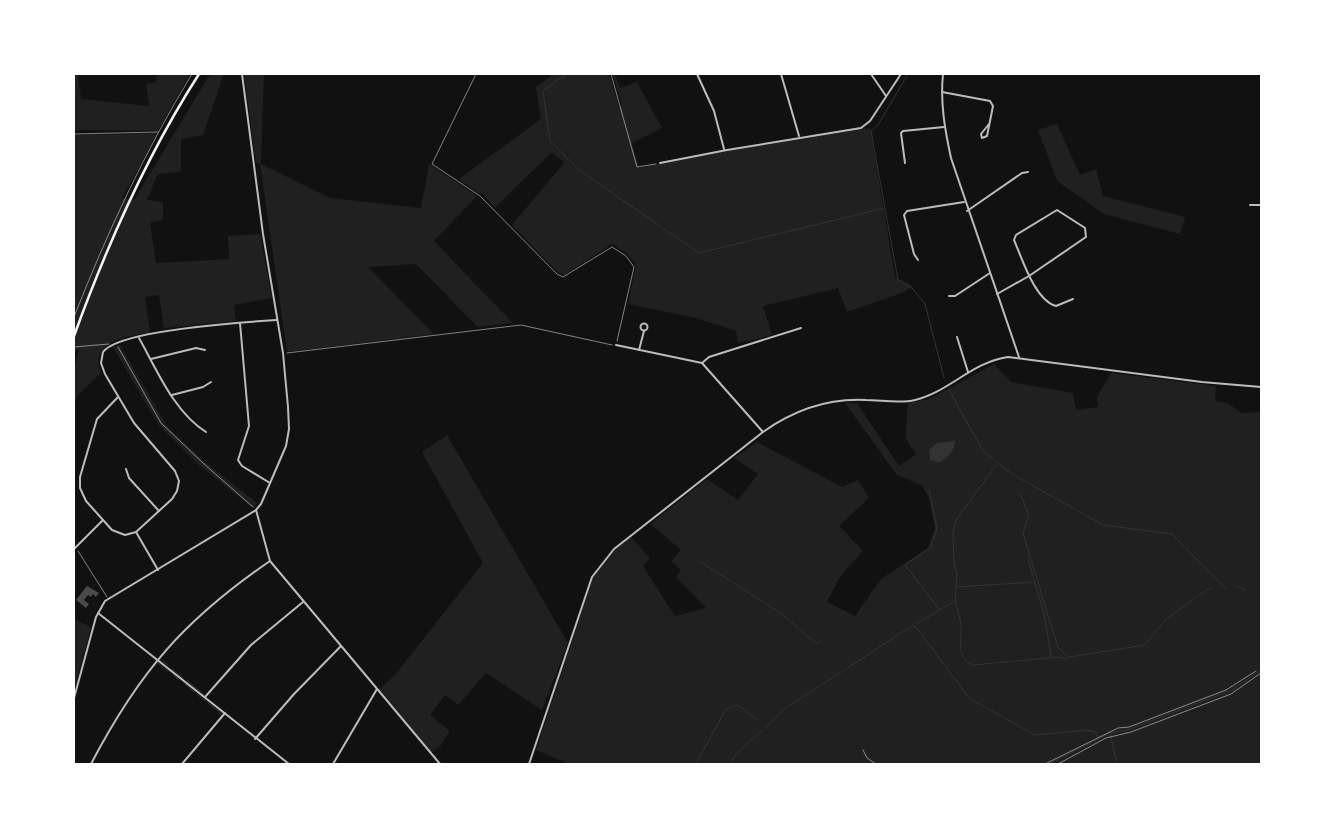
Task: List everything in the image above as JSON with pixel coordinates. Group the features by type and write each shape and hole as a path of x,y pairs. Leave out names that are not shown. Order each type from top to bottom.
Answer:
{"main road":[{"path":"74,336 99,269 133,194 174,114 199,74"}],"street":[{"path":"74,698 98,613 108,598 256,510 286,446 289,429 283,353 242,74"},
{"path":"698,74 714,111 724,150"},
{"path":"781,74 799,137"},
{"path":"871,74 886,96"},
{"path":"660,163 724,150 861,128 870,121 901,74"},
{"path":"943,74 944,127 964,202 1019,357"},
{"path":"942,92 990,102 993,106 987,136 982,138 981,134 989,124"},
{"path":"905,163 901,133 903,130 944,127"},
{"path":"967,210 1022,173 1028,172"},
{"path":"918,260 914,254 904,215 907,211 964,202"},
{"path":"1250,205 1261,205"},
{"path":"997,294 1028,276 1086,237 1085,228 1057,210 1016,235 1014,240 1028,276 1032,283 1053,306 1073,299"},
{"path":"949,296 955,296 990,273"},
{"path":"118,397 97,419 79,484 83,497 103,520 119,534 131,534 136,532 175,495 178,486 177,476 144,436 118,397 101,363 103,352 111,344 191,328 278,320"},
{"path":"240,323 250,426 238,460 242,466 270,483"},
{"path":"702,363 709,356 801,328"},
{"path":"639,350 644,331"},
{"path":"957,337 968,372"},
{"path":"139,338 184,415 206,432"},
{"path":"616,345 702,363 763,432"},
{"path":"151,359 196,348 205,350"},
{"path":"529,764 592,577 602,561 614,549 763,432 800,411 830,402 853,399 914,401 928,396 992,360 1019,357 1202,382 1261,387"},
{"path":"172,395 203,387 211,382"},
{"path":"126,469 129,478 159,511"},
{"path":"256,510 270,561 440,764"},
{"path":"74,548 103,520"},
{"path":"136,532 158,570"},
{"path":"92,764 136,686 157,660 200,614 270,561"},
{"path":"205,697 251,645 303,602"},
{"path":"98,613 289,764"},
{"path":"255,739 294,694 341,646"},
{"path":"333,764 376,688"},
{"path":"182,764 225,713"}],"path":[{"path":"74,316 104,241 159,132 192,74"},
{"path":"283,353 521,325 616,345 634,267 626,256 612,247 563,278 480,196 432,164 476,74"},
{"path":"611,74 637,167 660,163"},
{"path":"74,134 159,132"},
{"path":"116,343 161,423 256,510"},
{"path":"74,347 111,344"},
{"path":"74,548 108,598"},
{"path":"1045,764 1118,728 1142,722 1226,690 1256,671"},
{"path":"1058,764 1109,737 1131,732 1231,694 1261,673"},
{"path":"863,750 867,758 876,764"}],"shaded area":[{"path":"74,74 78,74 81,99 149,106 146,84 157,82 156,75 190,74 158,131 74,130"},
{"path":"210,74 224,74 203,135 181,139 181,172 158,174 147,200 163,202 163,220 150,223 156,263 229,259 228,236 260,234 272,298 234,305 236,321 164,328 159,295 145,297 150,332 121,338 105,347 100,353 98,362 101,373 78,395 74,405 74,368 79,350 74,350 74,135 158,133 122,198 134,200"},
{"path":"244,74 264,74 261,164 330,198 421,208 429,164 477,196 434,241 513,323 478,327 416,264 368,267 434,334 287,352 260,164 256,163"},
{"path":"554,74 609,74 619,107 622,105 613,74 615,74 620,88 637,82 662,128 632,143 639,168 750,146 870,128 895,277 913,286 902,293 847,312 838,288 763,306 772,335 738,343 736,331 696,318 628,304 636,265 627,253 612,244 564,275 558,272 512,225 564,163 552,152 495,208 482,193 480,194 459,179 541,119 536,87"},
{"path":"1057,124 1080,175 1096,169 1103,196 1185,217 1180,234 1104,214 1057,181 1038,130"},
{"path":"120,345 167,426 205,462 257,503 253,508 199,465 158,424 113,347"},
{"path":"994,364 1011,382 1073,393 1076,410 1098,407 1097,397 1111,373 1216,386 1215,401 1227,403 1242,413 1261,412 1261,764 569,764 536,750 593,577 615,549 631,537 650,558 643,566 675,616 706,608 676,577 681,570 671,561 681,550 650,524 707,479 738,500 758,474 734,458 757,442 842,487 858,480 869,498 839,526 863,551 841,575 827,602 855,616 881,579 928,548 935,527 929,498 922,486 896,474 845,403 857,403 899,466 916,454 905,438 908,403 929,399"},
{"path":"447,435 568,643 542,710 486,673 458,705 445,695 430,715 450,731 441,745 431,753 379,689 395,675 483,563 422,452"},
{"path":"955,441 952,451 945,459 939,463 930,460 929,450 937,443"},
{"path":"74,619 91,627 74,690"}],"building":[{"path":"87,586 99,593 96,597 93,594 91,597 88,595 84,600 89,604 86,608 76,600"}],"waterway":[{"path":"567,74 543,91 550,141 579,170 699,253 885,208"},
{"path":"908,74 878,125 871,131 898,280 913,289 925,304 944,378"},
{"path":"949,390 983,451 1012,474 1103,525 1172,534 1226,589"},
{"path":"916,624 955,601 957,574 954,563 953,533 956,520 997,464"},
{"path":"929,490 937,528 931,547 905,565 939,609"},
{"path":"1020,493 1029,515 1023,533 1058,648 1069,657"},
{"path":"1028,559 1045,618 1051,657"},
{"path":"701,562 782,614 817,644 821,641"},
{"path":"956,587 1034,582"},
{"path":"1236,586 1246,590"},
{"path":"955,601 961,624 962,654 968,663 974,665 1058,657 1066,659 1145,645 1165,620 1206,590 1213,588"},
{"path":"766,727 784,709 912,626 916,627 969,698 1035,735 1087,730 1096,732 1099,739"},
{"path":"161,660 168,665"},
{"path":"157,663 167,671"},
{"path":"172,669 183,678"},
{"path":"1049,764 1110,733 1130,729 1232,690 1261,670"},
{"path":"173,675 179,680"},
{"path":"188,681 204,695"},
{"path":"185,684 194,692"},
{"path":"198,695 206,701"},
{"path":"208,703 222,714"},
{"path":"696,764 726,709 738,705 757,720"},
{"path":"730,764 734,757 762,730"},
{"path":"1110,733 1117,764"}]}
